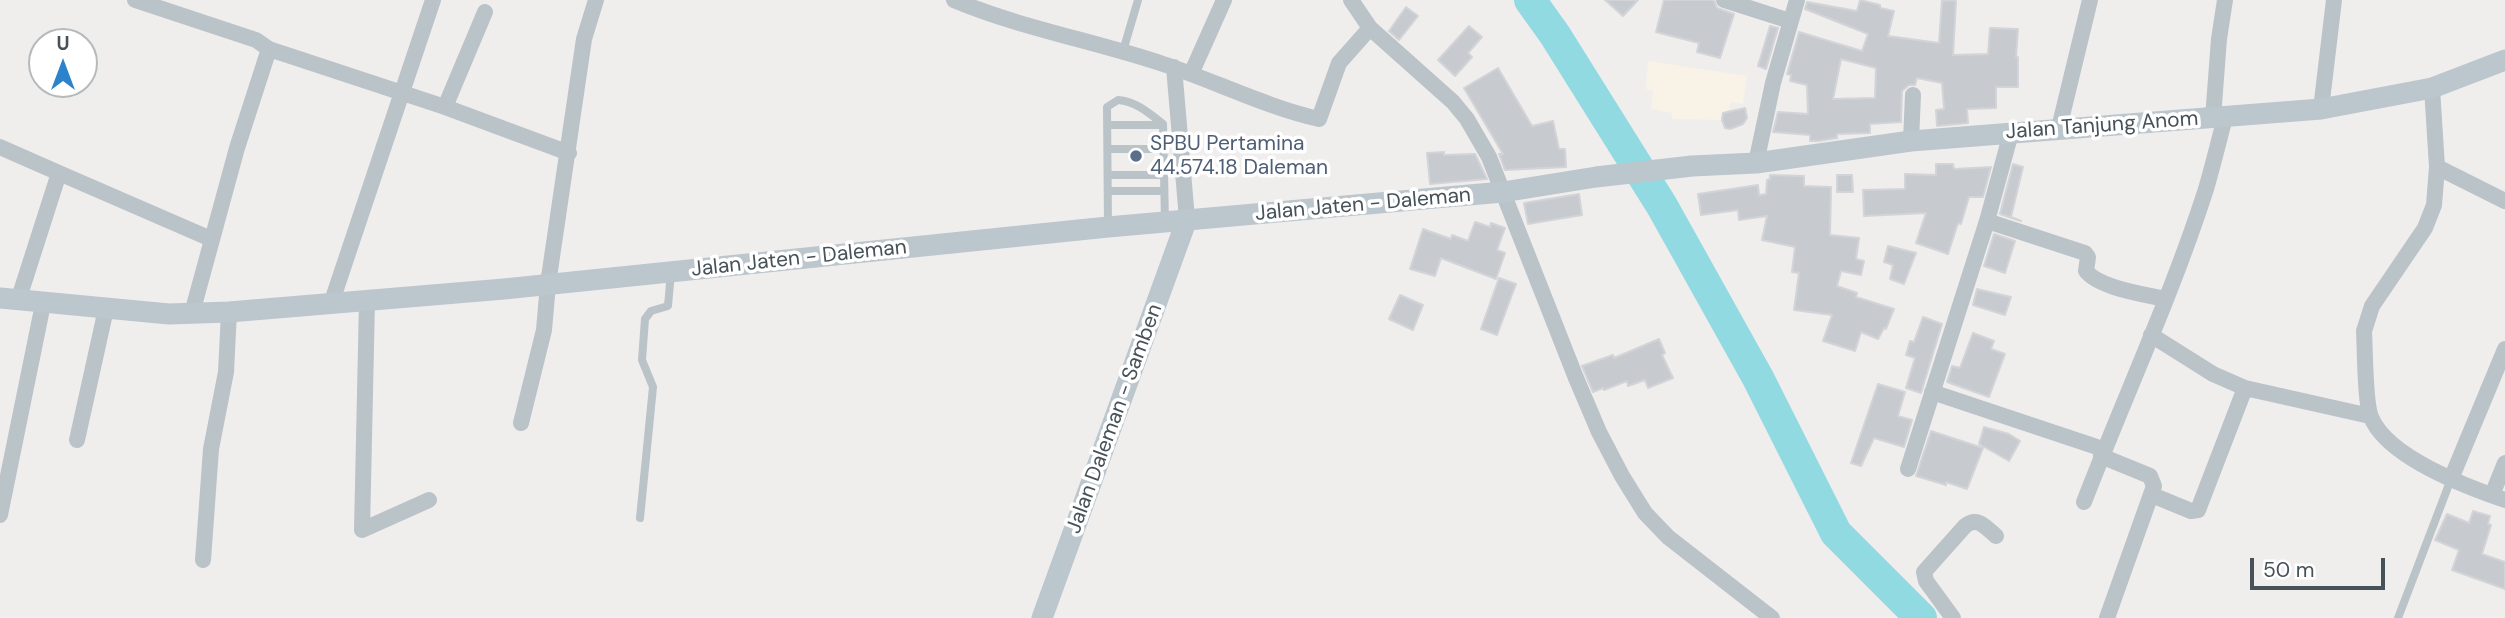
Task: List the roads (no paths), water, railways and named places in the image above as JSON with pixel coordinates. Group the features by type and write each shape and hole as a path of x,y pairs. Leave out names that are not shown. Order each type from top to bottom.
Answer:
{"main road":[{"name":"Jalan Tanjung Anom","path":"1596,177 1692,166 1756,163 1911,141 2321,109 2432,88 2505,60"},
{"name":"Jalan Jaten - Daleman","path":"9,300 169,314 229,312 548,284 1187,219 1503,192 1596,177"},
{"name":"Jalan Daleman - Samben","path":"1042,618 1187,219"}],"street":[{"path":"135,0 256,40 269,49 445,107 569,153"},
{"path":"331,304 433,0"},
{"path":"521,423 544,330 548,284 584,39 596,0"},
{"path":"1191,74 1224,0"},
{"path":"1351,0 1370,28 1433,82 1467,119 1489,157 1594,422 1646,513 1668,537 1772,618"},
{"path":"1724,0 1790,21"},
{"path":"1756,163 1773,83 1797,0"},
{"path":"2059,128 2090,0"},
{"path":"2084,502 2206,190 2219,117 2219,39 2225,0"},
{"path":"2321,109 2334,0"},
{"path":"962,2 1002,18 1174,67 1290,111 1319,119 1339,63 1370,28"},
{"path":"445,107 485,12"},
{"path":"192,313 241,136 269,49"},
{"path":"1174,67 1187,219"},
{"path":"2432,88 2437,167 2434,205 2425,228 2372,306 2367,320 2364,331 2370,416 2393,444 2451,479 2498,497 2505,463"},
{"path":"1911,141 1913,95"},
{"path":"1908,469 1987,221 2011,132"},
{"path":"0,147 211,239"},
{"path":"2437,167 2505,201"},
{"path":"9,300 59,173"},
{"path":"1987,221 2085,253 2088,257 2086,271 2096,280 2165,299"},
{"path":"367,301 362,530 429,500"},
{"path":"0,515 43,304"},
{"path":"77,440 107,309"},
{"path":"204,560 211,449 226,372 229,312"},
{"path":"2151,335 2213,374 2245,388 2370,416"},
{"path":"2451,479 2505,349"},
{"path":"2152,495 2191,511 2198,510 2245,388"},
{"path":"1932,392 2102,452 2150,476 2154,486 2152,495 2107,618"},
{"path":"1952,618 1926,581 1924,572 1973,520 1996,536"}],"lane":[{"path":"1123,51 1138,0"},
{"path":"1108,227 1107,107 1118,100 1135,103 1163,125 1165,222"},
{"path":"1108,125 1163,125"},
{"path":"1108,149 1163,149"},
{"path":"1108,175 1164,175"},
{"path":"1108,191 1164,191"},
{"path":"640,518 653,387 642,360 645,319 651,311 668,306 671,272"},
{"path":"2398,618 2451,479"}],"waterway":[{"path":"1530,0 1555,35 1662,206 1758,378 1836,533 1921,618"}],"place":[{"name":"SPBU Pertamina 44.574.18 Daleman","path":"1136,156"}]}
